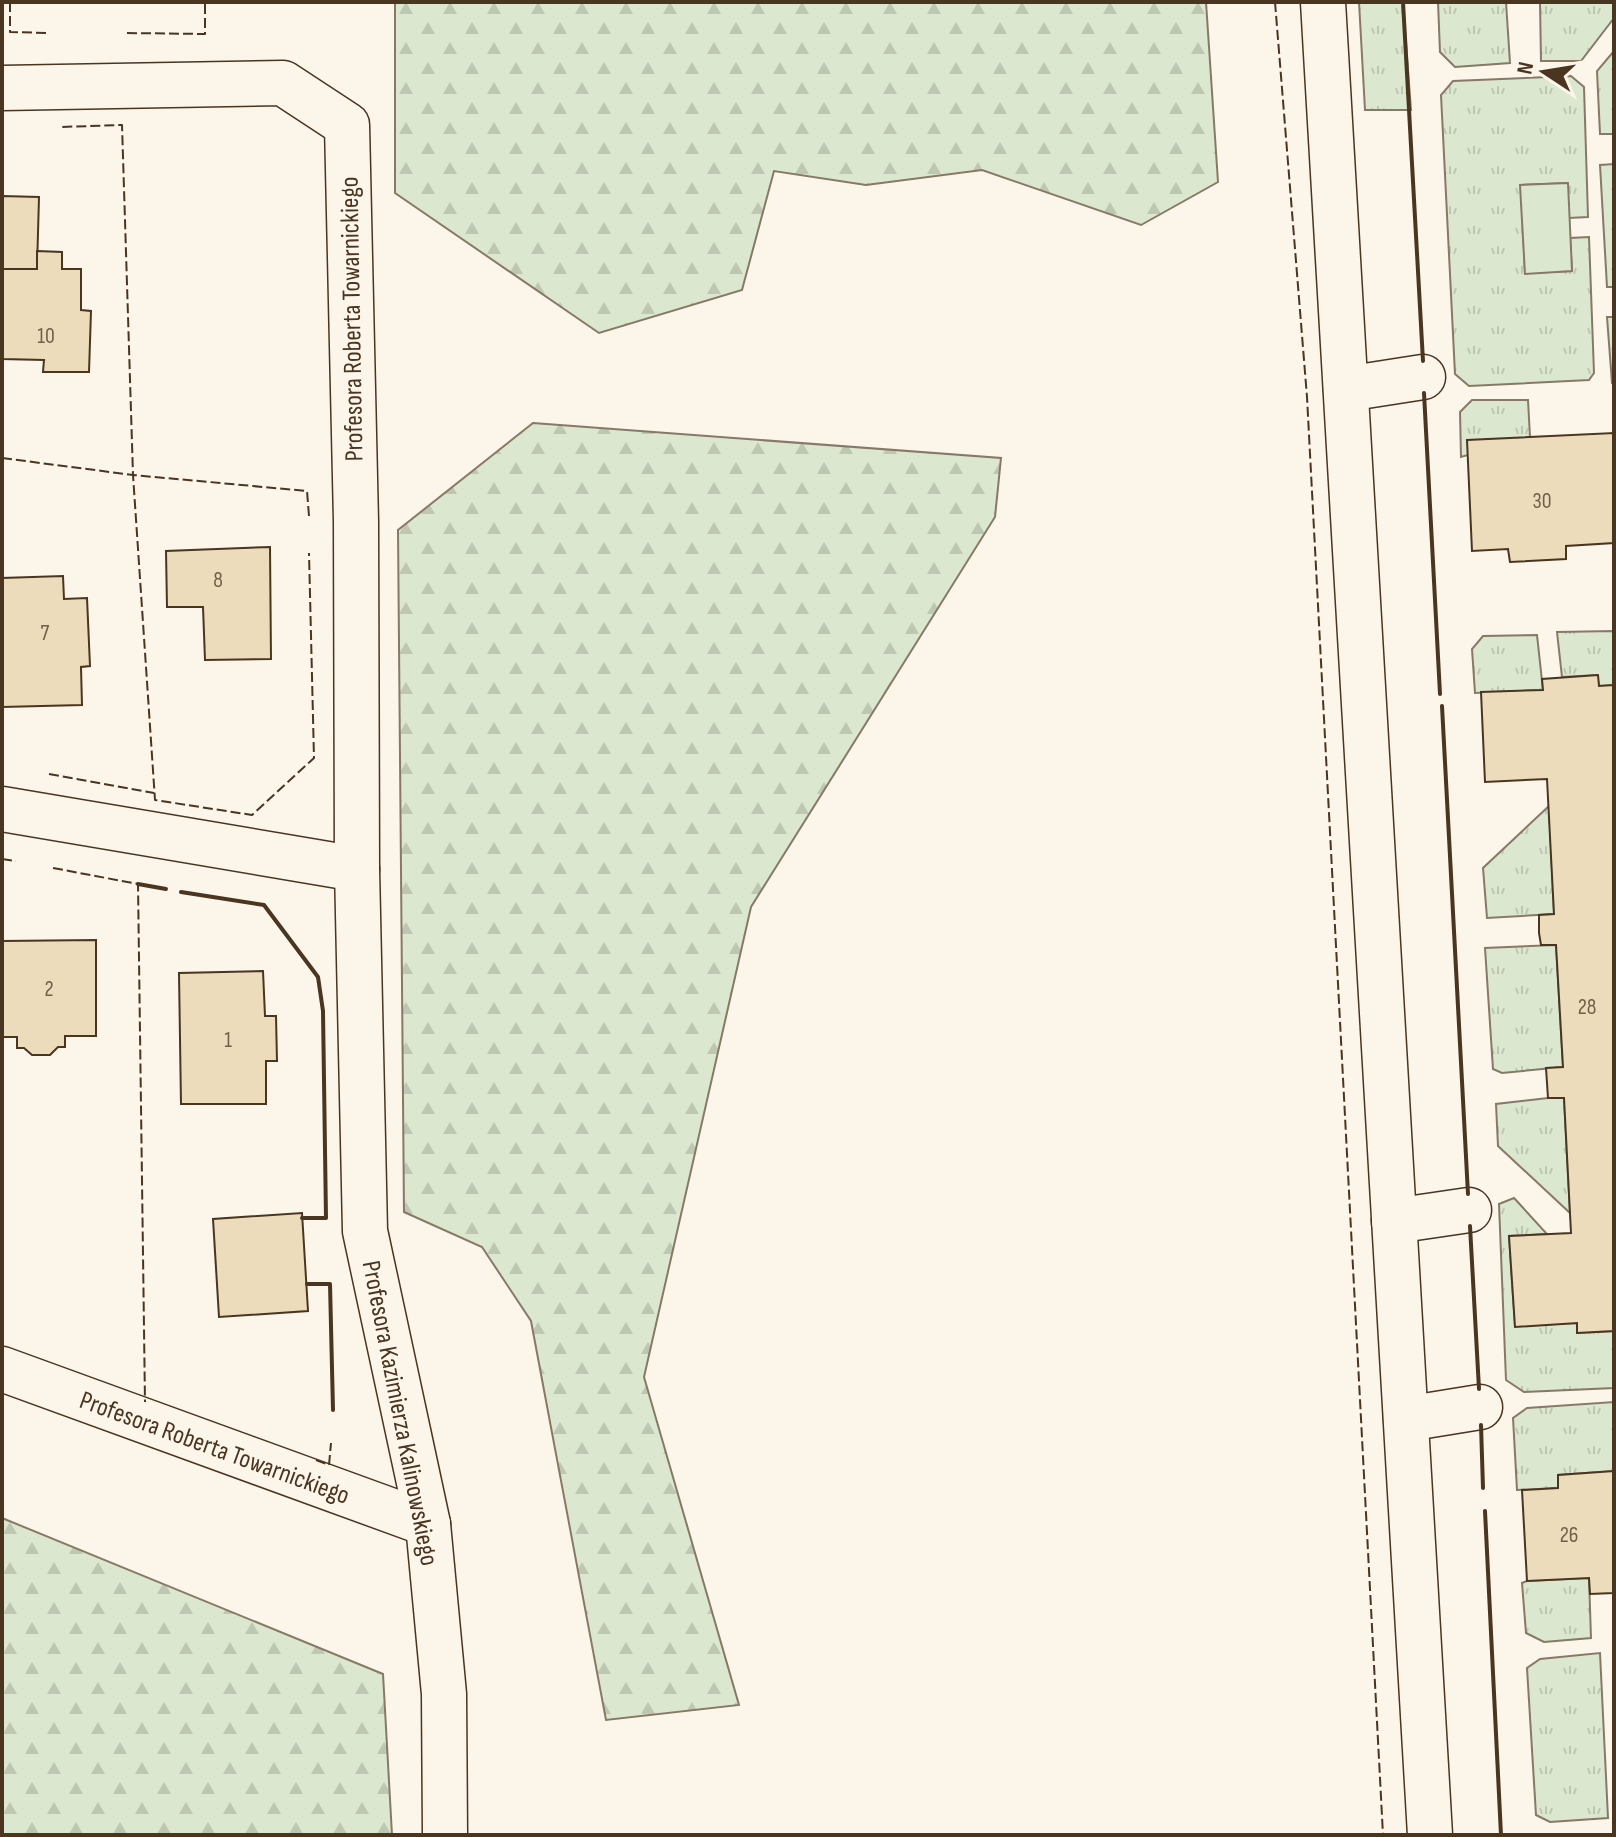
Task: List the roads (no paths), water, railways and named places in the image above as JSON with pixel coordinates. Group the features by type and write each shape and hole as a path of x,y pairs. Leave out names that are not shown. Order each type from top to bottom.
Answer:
{"street":[{"path":"1323,2 1430,1835"},
{"name":"Profesora Roberta Towarnickiego","path":"2,88 283,83 347,125 356,522 357,869 365,1231"},
{"path":"1346,389 1423,377"},
{"path":"2,809 357,869"},
{"path":"1394,1221 1469,1210"},
{"name":"Profesora Kazimierza Kalinowskiego","path":"365,1231 428,1524 444,1694 445,1835"},
{"name":"Profesora Roberta Towarnickiego","path":"2,1369 428,1524"},
{"path":"1406,1419 1480,1407"}]}
